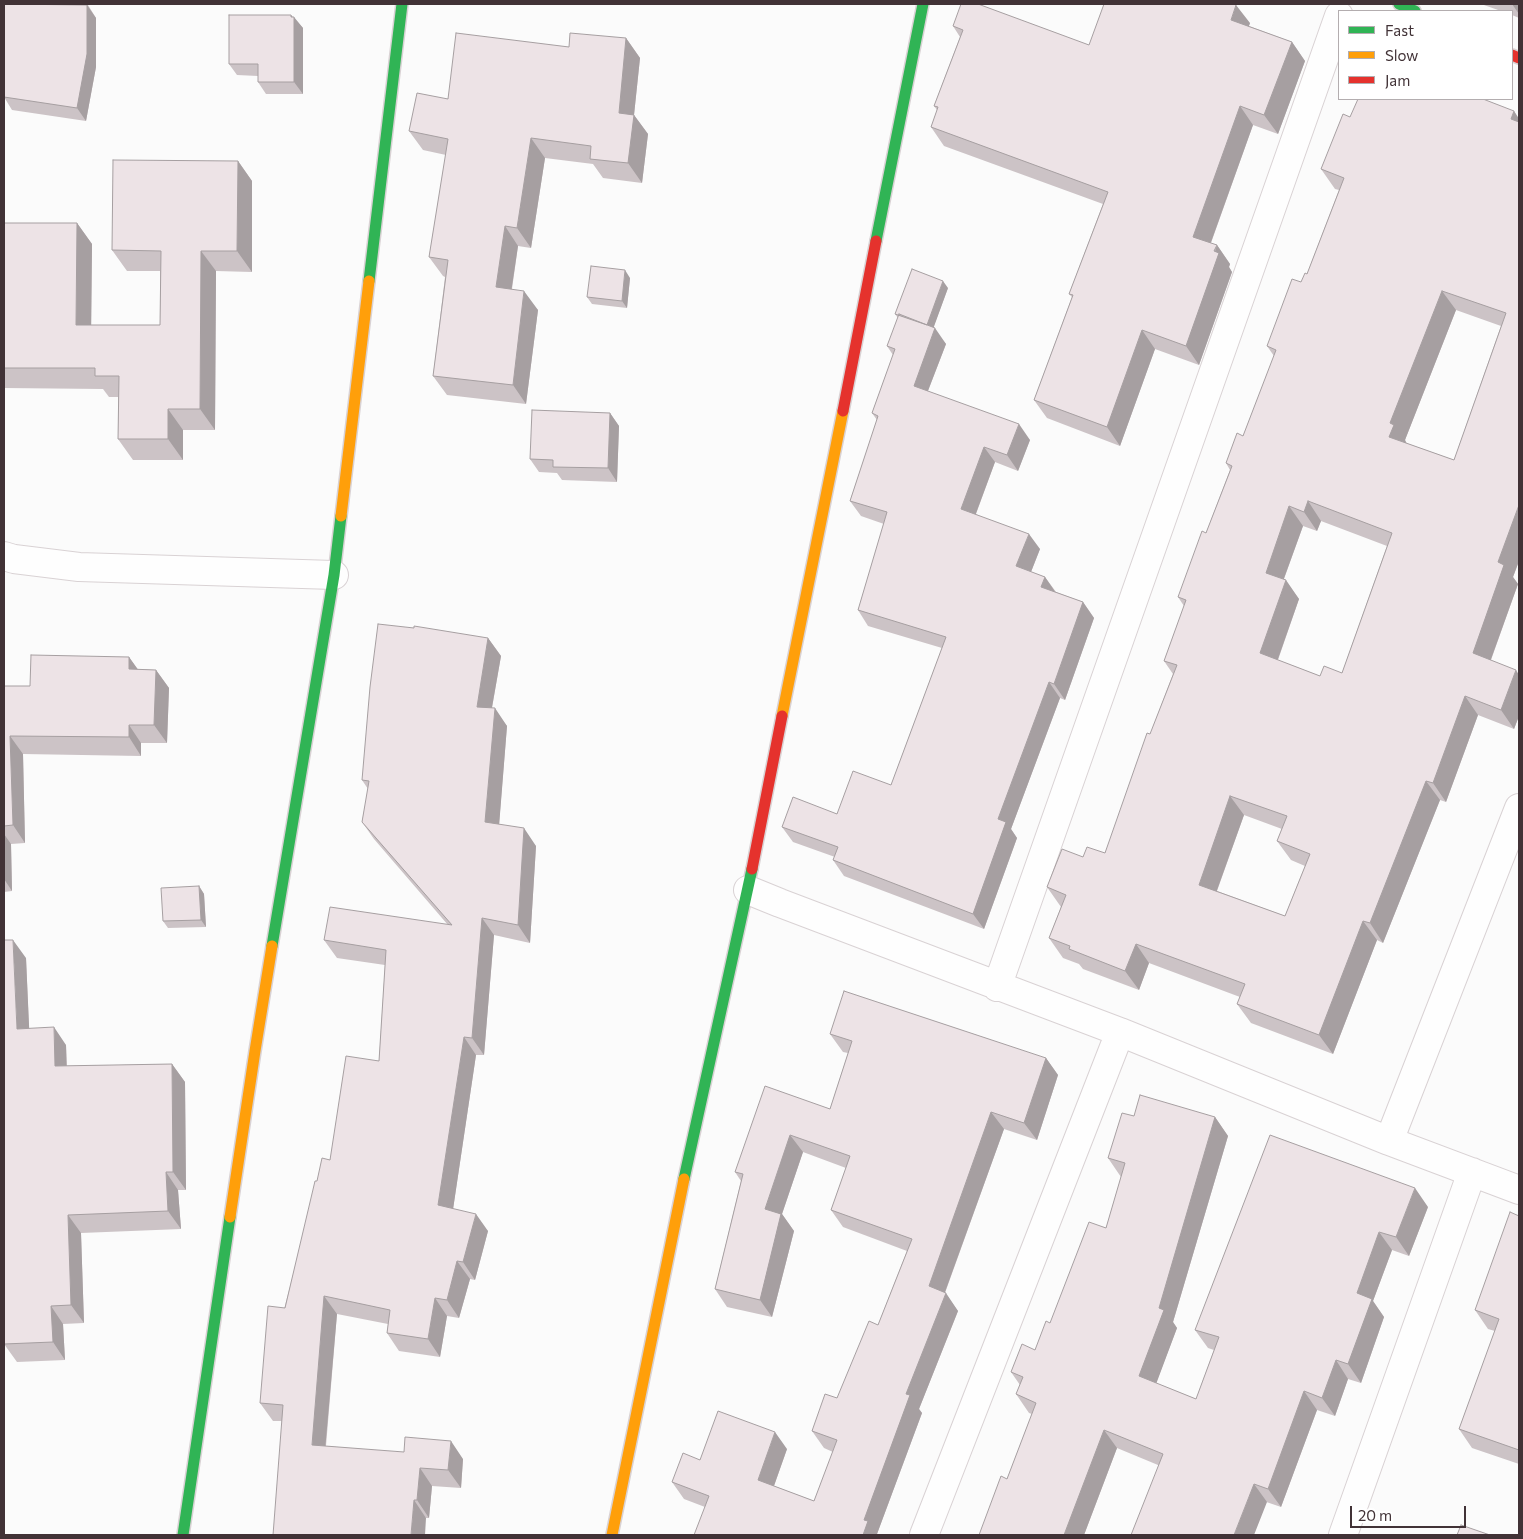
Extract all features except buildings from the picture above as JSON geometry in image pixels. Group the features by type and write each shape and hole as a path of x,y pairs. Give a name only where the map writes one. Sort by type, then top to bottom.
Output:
{"street":[{"path":"182,1535 255,1051 334,576 402,4"},
{"path":"612,1535 671,1238 748,890 923,4"},
{"path":"1399,4 1414,10"},
{"path":"997,986 1338,19"},
{"path":"4,556 14,559 79,567 334,576"},
{"path":"1389,1141 1519,808"},
{"path":"748,890 1120,1032 1389,1141 1519,1190"},
{"path":"924,1535 1120,1032"},
{"path":"1343,1535 1472,1172"}],"traffic: fast":[{"path":"369,281 402,4"},
{"path":"876,241 923,4"},
{"path":"1399,4 1413,10"},
{"path":"272,946 334,575 341,516"},
{"path":"684,1179 752,869"},
{"path":"183,1535 230,1217"}],"traffic: slow":[{"path":"341,516 369,281"},
{"path":"782,716 843,411"},
{"path":"230,1217 272,946"},
{"path":"612,1535 684,1179"}],"traffic: jam":[{"path":"1513,55 1519,58"},
{"path":"843,411 876,241"},
{"path":"752,869 782,716"}]}
